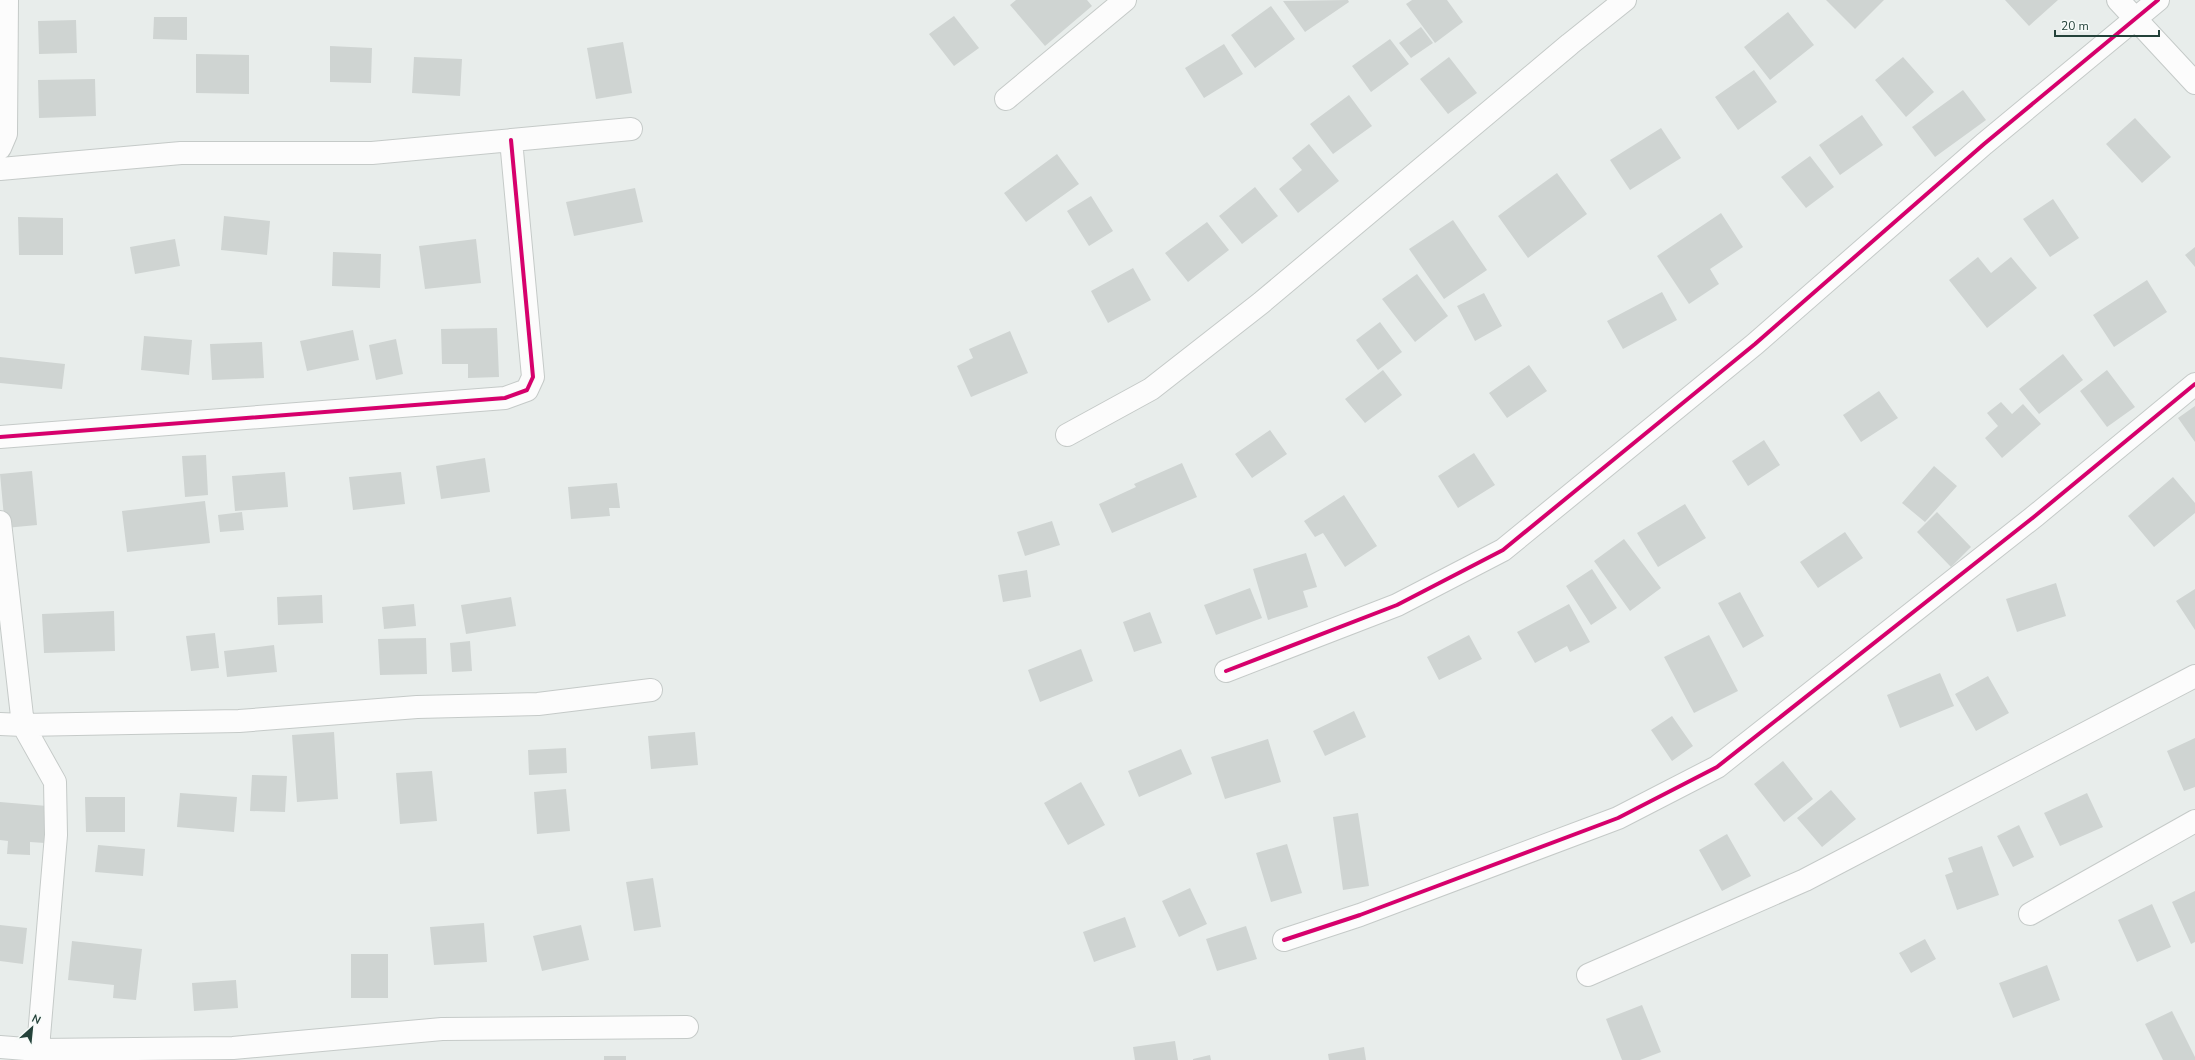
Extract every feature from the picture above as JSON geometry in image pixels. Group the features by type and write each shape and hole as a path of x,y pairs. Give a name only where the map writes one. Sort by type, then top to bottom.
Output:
{"street":[{"path":"0,148 6,134 7,0"},
{"path":"1006,99 1125,0"},
{"path":"1067,436 1151,389 1261,303 1570,44 1625,0"},
{"path":"2118,0 2195,83"},
{"path":"1226,671 1397,605 1502,550 1755,344 1984,144 2158,0"},
{"path":"0,169 181,153 372,153 631,129"},
{"path":"0,437 505,398 527,390 533,377 511,140"},
{"path":"1284,940 1360,915 1618,818 1717,767 2035,516 2195,384"},
{"path":"0,522 23,725 55,782 56,835 38,1055"},
{"path":"1588,975 1805,880 2195,676"},
{"path":"0,724 23,725 239,721 417,707 538,704 650,690"},
{"path":"2030,914 2195,821"},
{"path":"0,1047 38,1055 233,1048 442,1029 687,1027"}],"building":[{"path":"1016,0 1087,0 1092,6 1045,46 1010,5"},
{"path":"1348,0 1349,2 1305,32 1283,1"},
{"path":"1412,0 1447,0 1463,22 1435,43 1406,4"},
{"path":"1826,0 1884,0 1855,29"},
{"path":"2005,0 2058,0 2029,26"},
{"path":"1271,6 1295,39 1255,68 1231,35"},
{"path":"1788,12 1814,45 1770,80 1744,47"},
{"path":"954,16 979,48 954,66 929,34"},
{"path":"154,17 187,17 187,40 153,39"},
{"path":"76,20 77,53 39,54 38,21"},
{"path":"1421,27 1433,43 1411,58 1399,43"},
{"path":"1390,39 1409,64 1371,92 1352,66"},
{"path":"623,42 632,93 596,99 587,48"},
{"path":"1224,44 1243,74 1204,98 1185,68"},
{"path":"330,46 372,48 371,83 330,82"},
{"path":"196,54 249,55 249,94 196,93"},
{"path":"414,57 462,59 460,96 412,93"},
{"path":"1449,57 1477,93 1448,114 1420,79"},
{"path":"1903,57 1934,92 1906,117 1875,80"},
{"path":"1754,70 1777,102 1738,130 1715,97"},
{"path":"95,79 96,116 39,118 38,80"},
{"path":"1963,90 1986,120 1935,157 1912,127"},
{"path":"1349,95 1372,126 1333,154 1310,124"},
{"path":"1862,115 1883,145 1840,175 1819,145"},
{"path":"2135,118 2171,157 2142,183 2106,144"},
{"path":"1661,128 1681,158 1630,190 1610,160"},
{"path":"1309,144 1339,181 1298,213 1279,189 1302,170 1292,158"},
{"path":"1057,154 1079,184 1026,222 1004,193"},
{"path":"1810,156 1834,187 1806,208 1781,177"},
{"path":"1557,173 1587,214 1528,258 1498,216"},
{"path":"1255,187 1278,216 1242,244 1219,216"},
{"path":"635,188 643,222 574,236 566,202"},
{"path":"1091,196 1113,231 1089,246 1067,211"},
{"path":"2053,199 2079,238 2050,257 2023,219"},
{"path":"1721,213 1743,247 1710,269 1719,284 1689,304 1657,256"},
{"path":"224,216 270,221 267,255 221,250"},
{"path":"18,217 63,218 63,255 19,255"},
{"path":"1453,220 1487,270 1444,299 1409,249"},
{"path":"1207,222 1229,250 1188,282 1165,253"},
{"path":"175,239 180,266 135,274 130,247"},
{"path":"476,239 481,283 425,289 419,246"},
{"path":"2195,247 2195,267 2185,255"},
{"path":"333,252 381,254 380,288 332,286"},
{"path":"1978,257 1991,273 2011,257 2037,288 1987,328 1949,280"},
{"path":"1133,268 1151,300 1108,323 1091,291"},
{"path":"1417,274 1448,316 1415,342 1382,299"},
{"path":"2147,280 2167,312 2114,347 2093,315"},
{"path":"1662,292 1677,320 1623,349 1607,321"},
{"path":"1484,293 1502,326 1475,341 1457,306"},
{"path":"1380,322 1402,352 1378,370 1356,340"},
{"path":"497,328 499,377 468,378 468,364 442,364 441,329"},
{"path":"353,330 359,360 307,371 300,341"},
{"path":"1010,331 1028,373 971,397 957,366 973,358 969,349"},
{"path":"144,336 192,340 189,375 141,370"},
{"path":"396,339 403,374 376,380 369,345"},
{"path":"262,342 264,378 212,380 210,344"},
{"path":"2063,354 2083,380 2039,414 2019,389"},
{"path":"0,357 65,364 62,389 0,383"},
{"path":"1529,365 1547,391 1507,418 1489,393"},
{"path":"1383,370 1402,395 1365,423 1345,399"},
{"path":"2107,370 2135,407 2107,427 2080,391"},
{"path":"1879,391 1898,418 1861,442 1843,415"},
{"path":"2001,402 2012,414 2023,404 2041,424 2002,458 1985,438 1998,426 1987,413"},
{"path":"2195,406 2195,442 2178,418"},
{"path":"1270,430 1287,454 1252,478 1235,454"},
{"path":"1764,440 1780,465 1748,486 1732,461"},
{"path":"1474,453 1495,485 1458,508 1438,476"},
{"path":"206,455 208,495 185,497 182,456"},
{"path":"485,458 490,492 441,499 436,466"},
{"path":"1182,463 1197,497 1112,533 1099,504 1136,487 1134,484"},
{"path":"1934,466 1957,486 1925,522 1902,503"},
{"path":"32,471 37,525 5,528 0,474"},
{"path":"285,472 288,507 235,511 232,476"},
{"path":"401,472 405,504 353,510 349,477"},
{"path":"2173,477 2195,503 2195,513 2154,547 2128,516"},
{"path":"617,483 620,508 609,508 610,516 571,519 568,487"},
{"path":"1344,495 1377,546 1345,567 1323,533 1315,537 1304,521"},
{"path":"205,501 210,543 127,552 122,511"},
{"path":"1685,504 1706,538 1658,567 1637,533"},
{"path":"242,512 244,530 220,532 218,515"},
{"path":"1937,512 1971,547 1951,567 1917,532"},
{"path":"1052,521 1060,545 1025,556 1017,532"},
{"path":"1845,532 1863,558 1818,588 1800,562"},
{"path":"1624,539 1661,588 1630,611 1594,561"},
{"path":"1306,553 1317,587 1303,591 1308,607 1268,620 1253,569"},
{"path":"1592,569 1617,608 1591,625 1566,586"},
{"path":"1027,570 1031,597 1003,602 998,575"},
{"path":"2056,583 2066,616 2017,632 2006,599"},
{"path":"1250,588 1262,618 1216,635 1204,605"},
{"path":"2195,589 2195,630 2176,601"},
{"path":"1740,592 1764,636 1743,648 1718,603"},
{"path":"322,595 323,623 278,625 277,597"},
{"path":"511,597 516,626 466,634 461,605"},
{"path":"414,604 416,626 384,629 382,607"},
{"path":"1569,604 1590,642 1570,652 1567,646 1535,663 1517,632"},
{"path":"114,611 115,651 44,653 42,614"},
{"path":"1150,612 1162,643 1134,652 1123,622"},
{"path":"215,633 219,668 191,671 186,636"},
{"path":"1469,635 1482,659 1439,680 1427,657"},
{"path":"1709,635 1738,691 1694,713 1664,657"},
{"path":"426,638 427,674 380,675 378,639"},
{"path":"470,641 472,671 452,672 450,643"},
{"path":"274,645 277,672 227,677 224,651"},
{"path":"1081,649 1093,681 1040,702 1028,670"},
{"path":"1940,673 1954,706 1900,728 1887,695"},
{"path":"1988,676 2009,713 1976,731 1955,694"},
{"path":"1354,711 1366,737 1325,756 1313,731"},
{"path":"1672,716 1693,746 1672,761 1651,730"},
{"path":"334,732 338,799 297,802 292,735"},
{"path":"695,732 698,765 651,769 648,736"},
{"path":"2195,738 2195,787 2184,791 2167,751"},
{"path":"1268,739 1281,782 1225,799 1211,757"},
{"path":"566,748 567,773 529,775 528,750"},
{"path":"1181,749 1192,774 1139,797 1128,771"},
{"path":"1783,761 1813,799 1784,822 1754,784"},
{"path":"432,771 437,821 400,824 396,773"},
{"path":"252,775 287,776 285,812 250,811"},
{"path":"1081,782 1105,825 1068,845 1044,803"},
{"path":"566,789 570,831 537,834 534,792"},
{"path":"1831,790 1856,819 1822,847 1797,818"},
{"path":"180,793 237,797 234,832 177,827"},
{"path":"2087,793 2103,827 2060,846 2044,813"},
{"path":"85,797 125,797 125,832 86,832"},
{"path":"0,802 47,806 45,843 30,842 30,855 7,854 8,841 0,840"},
{"path":"1358,813 1369,886 1343,890 1333,817"},
{"path":"2019,825 2034,857 2013,867 1997,836"},
{"path":"1727,834 1751,876 1722,891 1699,850"},
{"path":"1287,844 1302,893 1271,902 1256,853"},
{"path":"98,845 145,849 143,876 95,872"},
{"path":"1982,846 1999,895 1957,910 1945,875 1953,872 1948,858"},
{"path":"653,878 661,927 634,931 626,882"},
{"path":"1190,888 1207,924 1179,937 1162,901"},
{"path":"2195,891 2195,942 2191,944 2172,902"},
{"path":"2152,904 2171,947 2137,962 2118,920"},
{"path":"1125,917 1136,947 1094,962 1083,932"},
{"path":"484,923 487,962 434,965 430,927"},
{"path":"0,925 27,928 23,964 0,961"},
{"path":"581,925 589,960 542,971 533,936"},
{"path":"1246,926 1257,959 1217,971 1206,939"},
{"path":"1925,939 1936,959 1911,973 1899,953"},
{"path":"72,941 142,949 136,1000 113,998 114,985 68,980"},
{"path":"351,954 388,954 388,998 351,998"},
{"path":"2047,965 2060,1000 2013,1018 1999,983"},
{"path":"236,980 238,1008 194,1011 192,983"},
{"path":"1642,1005 1661,1052 1640,1060 1622,1060 1606,1019"},
{"path":"2172,1011 2195,1057 2195,1060 2163,1060 2145,1024"},
{"path":"1175,1041 1178,1060 1135,1060 1133,1047"},
{"path":"1364,1047 1366,1060 1329,1060 1328,1054"},
{"path":"1210,1055 1211,1060 1193,1060 1193,1059"},
{"path":"604,1056 626,1056 626,1060 604,1060"}],"cycle path":[{"path":"1226,671 1397,605 1503,550 1755,344 1984,144 2158,0"},
{"path":"0,437 505,398 527,390 533,377 511,140"},
{"path":"1284,940 1360,915 1618,818 1717,767 2035,516 2195,384"}]}
